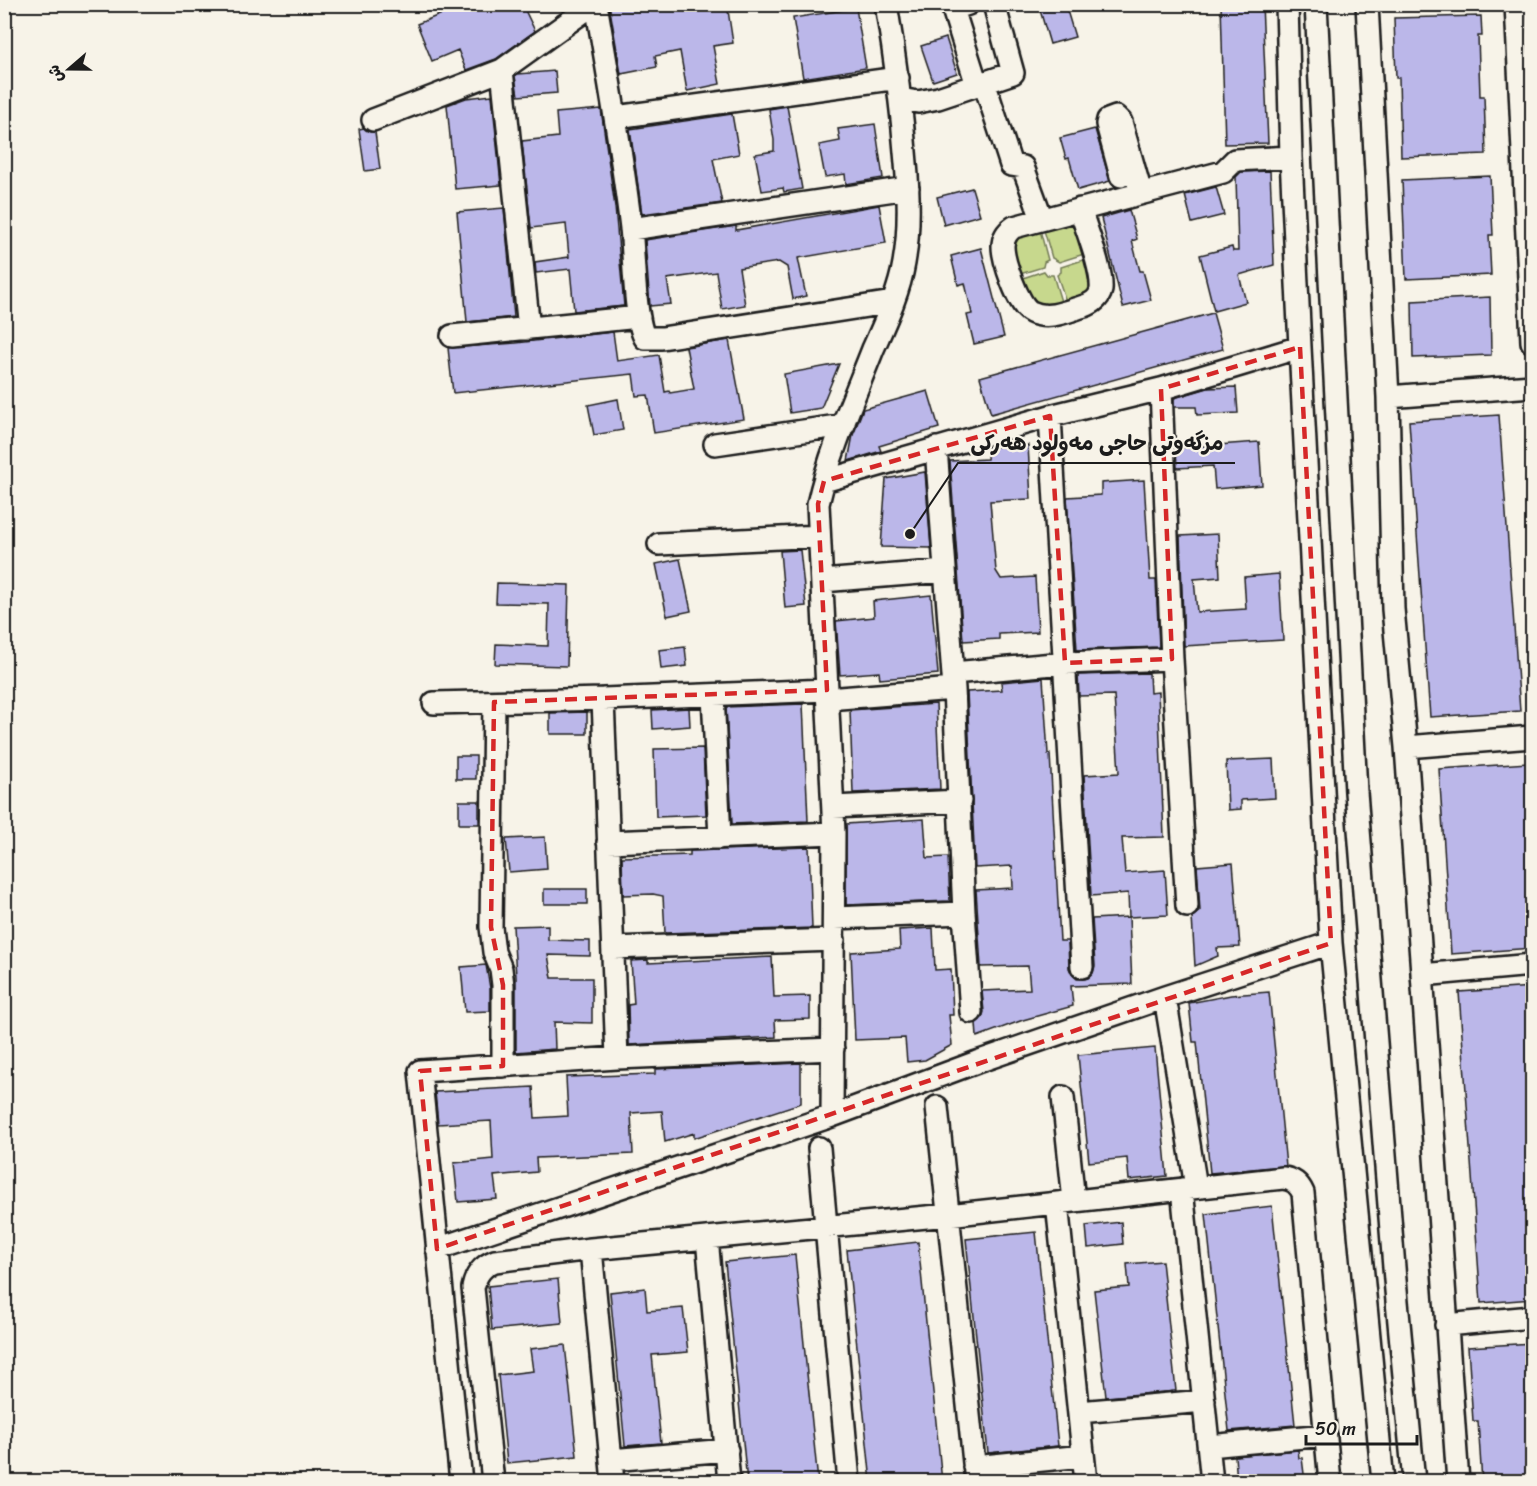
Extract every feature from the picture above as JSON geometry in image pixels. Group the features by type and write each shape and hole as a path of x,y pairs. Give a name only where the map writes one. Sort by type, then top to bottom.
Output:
{"street":[{"path":"373,120 502,70 595,4 616,117 631,230 639,317 645,338 651,339 893,302"},
{"path":"832,1116 834,833 818,504 844,425 893,302 905,256 909,228 908,188 899,88 886,4"},
{"path":"968,4 953,9 1011,165 1023,167 1042,219"},
{"path":"616,117 899,88 918,102 928,100 1013,73 994,4"},
{"path":"1287,4 1300,347 1332,943 1383,1482"},
{"path":"1316,4 1356,792 1395,1280 1414,1482"},
{"path":"1367,4 1388,397 1393,609 1406,747 1458,1482"},
{"path":"1516,4 1533,342"},
{"path":"502,70 529,329"},
{"path":"1121,176 1107,124 1112,117 1116,117 1121,122 1141,193"},
{"path":"1080,209 1098,268 1101,290 1098,297 1090,304 1057,315 1041,315 1031,312 1020,303 1016,294 1003,246 1008,232 1014,226 1223,171 1235,160 1291,157"},
{"path":"631,230 908,188"},
{"path":"452,336 639,317"},
{"path":"824,481 1050,416 1161,389 1300,347"},
{"path":"1388,397 1533,386"},
{"path":"1161,389 1172,659 1187,906"},
{"path":"1050,416 1082,967"},
{"path":"715,444 844,425"},
{"path":"936,448 954,681 964,913 971,1012"},
{"path":"659,544 819,536"},
{"path":"822,580 945,570"},
{"path":"434,703 827,694 954,681 1065,663 1172,659"},
{"path":"713,695 720,837"},
{"path":"603,699 617,1058"},
{"path":"494,702 490,927 503,985 502,1066"},
{"path":"1406,747 1533,737"},
{"path":"833,807 960,801"},
{"path":"608,842 834,833"},
{"path":"834,918 964,913"},
{"path":"613,948 834,940"},
{"path":"437,1250 832,1116 977,1062 1332,943"},
{"path":"1422,975 1533,965"},
{"path":"1165,998 1189,1188 1212,1482"},
{"path":"461,1482 420,1071 617,1058 833,1049"},
{"path":"1063,1097 1066,1202 1079,1412 1086,1482"},
{"path":"937,1107 975,1474 1083,1456"},
{"path":"819,1148 849,1482"},
{"path":"493,1482 473,1288 482,1268 495,1261 591,1249 948,1215 1283,1178 1293,1180 1301,1188 1330,1482"},
{"path":"707,1238 729,1482"},
{"path":"591,1249 613,1482"},
{"path":"1446,1325 1533,1317"},
{"path":"1079,1412 1204,1401"},
{"path":"1209,1446 1325,1435"},
{"path":"611,1460 727,1450"}],"highlighted area":[{"path":"1300,347 1331,943 437,1249 420,1071 503,1066 503,985 491,927 494,702 827,690 818,504 824,481 1050,416 1065,663 1172,659 1161,389"}],"green space":[{"path":"1069,222 1074,223 1084,254 1059,262 1052,258 1044,230"},
{"path":"1040,230 1048,260 1044,262 1043,267 1020,274 1014,249 1018,238"},
{"path":"1086,259 1092,278 1091,289 1086,297 1067,304 1057,275 1061,272 1061,267"},
{"path":"1044,271 1047,275 1053,275 1062,305 1033,302 1020,279"}],"building":[{"path":"467,4 522,4 535,31 496,59 466,70 458,50 432,61 417,24"},
{"path":"609,4 727,4 733,43 713,46 720,84 687,91 680,51 655,56 657,67 621,74"},
{"path":"1065,4 1075,37 1050,44 1040,10"},
{"path":"1221,4 1262,4 1268,143 1225,144"},
{"path":"856,8 866,68 803,78 793,18"},
{"path":"1481,16 1482,36 1478,36 1480,96 1484,96 1486,154 1401,157 1399,78 1396,78 1394,18"},
{"path":"946,38 957,73 933,81 921,46"},
{"path":"555,71 557,93 518,96 515,76"},
{"path":"492,95 501,185 455,189 447,105 466,98"},
{"path":"787,106 802,189 784,192 783,188 762,191 755,154 774,151 769,109"},
{"path":"601,109 615,207 624,306 574,311 570,269 536,273 535,262 569,257 566,224 531,228 522,141 558,137 556,113"},
{"path":"732,114 739,154 713,159 722,203 642,214 630,129"},
{"path":"875,124 883,178 846,184 845,174 825,177 819,145 840,141 838,129"},
{"path":"364,128 375,132 380,169 365,171 359,129"},
{"path":"1095,129 1110,181 1078,190 1069,158 1066,159 1060,138"},
{"path":"1270,171 1274,265 1239,275 1246,302 1214,311 1200,255 1232,247 1233,251 1238,251 1236,177 1241,172"},
{"path":"1490,176 1493,235 1489,235 1491,275 1406,279 1402,180"},
{"path":"1216,187 1224,215 1192,223 1185,195"},
{"path":"972,188 980,215 944,225 937,197"},
{"path":"879,205 886,243 798,258 806,296 793,299 787,267 779,262 739,268 745,305 722,309 716,272 667,279 671,304 650,306 645,240 736,226 736,230"},
{"path":"504,208 514,317 467,322 457,212"},
{"path":"1129,210 1137,239 1132,241 1151,300 1123,307 1101,218"},
{"path":"981,248 1004,337 974,344 967,315 972,314 965,283 958,285 951,256"},
{"path":"1490,297 1491,355 1413,358 1412,301"},
{"path":"1213,313 1223,349 991,414 980,377"},
{"path":"613,332 617,361 659,355 665,392 670,393 694,389 686,347 729,340 744,419 654,433 648,395 636,396 633,374 453,393 448,348"},
{"path":"839,364 821,408 790,413 784,374"},
{"path":"1236,387 1238,413 1197,415 1196,407 1174,407 1174,398 1208,388"},
{"path":"928,391 939,428 879,446 881,451 848,461 853,435 863,409"},
{"path":"618,399 623,430 594,435 588,405"},
{"path":"1499,415 1520,711 1430,717 1409,421"},
{"path":"1259,442 1262,485 1215,489 1213,466 1177,468 1176,448"},
{"path":"1028,445 1031,499 990,501 996,571 1001,579 1035,577 1038,632 999,634 999,639 963,641 950,461 987,459 988,447"},
{"path":"925,472 931,548 881,547 886,479"},
{"path":"1144,480 1150,580 1156,580 1159,647 1077,650 1067,497 1101,495 1101,483"},
{"path":"1218,534 1220,577 1194,579 1197,612 1246,609 1244,577 1279,574 1283,640 1184,646 1180,536"},
{"path":"800,550 806,606 785,608 780,551"},
{"path":"680,559 691,611 667,616 656,564"},
{"path":"497,583 569,585 567,666 495,664 496,644 548,646 549,604 496,603"},
{"path":"931,595 938,674 880,679 879,672 840,675 836,621 874,617 873,601"},
{"path":"685,647 687,666 661,669 659,650"},
{"path":"1149,673 1150,693 1158,692 1164,837 1122,838 1125,873 1165,870 1168,915 1129,917 1128,893 1091,896 1084,775 1119,773 1114,695 1079,696 1078,675"},
{"path":"1043,678 1048,754 1050,754 1060,941 1068,941 1069,968 1072,974 1077,979 1088,978 1095,966 1092,919 1129,917 1132,984 1071,986 1073,1006 1023,1020 977,1037 976,1023 982,1018 984,1012 982,991 1030,989 1028,966 981,967 976,890 1013,888 1012,866 975,868 967,692 1002,690 1001,682"},
{"path":"803,704 808,821 732,824 726,707"},
{"path":"936,704 940,789 853,793 850,710"},
{"path":"689,708 690,726 653,729 652,710"},
{"path":"587,712 587,734 550,734 550,713"},
{"path":"703,748 706,815 656,817 654,749"},
{"path":"456,756 476,756 476,779 456,779"},
{"path":"1273,759 1275,798 1241,800 1241,809 1228,810 1226,761"},
{"path":"1528,763 1533,825 1533,948 1451,954 1439,769"},
{"path":"459,801 479,801 479,824 459,824"},
{"path":"924,819 927,858 948,857 950,901 846,905 846,824"},
{"path":"545,837 547,869 509,872 506,839"},
{"path":"809,847 812,928 665,933 663,896 623,895 622,857 690,855 690,851"},
{"path":"1233,863 1240,947 1217,948 1218,956 1195,966 1192,917 1200,911 1197,866"},
{"path":"544,889 587,889 587,904 544,904"},
{"path":"548,925 548,940 590,941 590,956 548,955 552,978 592,978 592,1023 554,1022 555,1049 516,1052 513,926"},
{"path":"933,928 935,970 951,969 953,1015 949,1015 952,1045 925,1060 907,1062 905,1038 855,1040 851,952 900,949 899,930"},
{"path":"772,957 774,997 810,996 810,1019 775,1020 776,1037 629,1045 628,1005 634,1004 631,961 648,960 648,963"},
{"path":"486,965 490,988 490,1011 465,1012 461,967"},
{"path":"1533,987 1533,1299 1481,1303 1459,992"},
{"path":"1269,992 1286,1166 1210,1173 1197,1042 1193,1042 1189,1003 1231,995"},
{"path":"1155,1048 1167,1176 1129,1180 1127,1158 1089,1162 1078,1055"},
{"path":"801,1063 801,1103 694,1138 694,1133 665,1142 662,1111 631,1113 633,1154 536,1158 537,1172 494,1176 497,1199 458,1202 454,1163 493,1159 491,1121 438,1124 435,1092 533,1087 535,1118 568,1116 566,1077 655,1074 655,1069"},
{"path":"1272,1206 1295,1425 1229,1431 1206,1214"},
{"path":"1121,1222 1123,1244 1088,1248 1086,1226"},
{"path":"1036,1232 1058,1446 988,1453 966,1239"},
{"path":"918,1242 942,1482 871,1482 847,1250"},
{"path":"795,1255 818,1482 747,1482 725,1262"},
{"path":"1162,1261 1176,1391 1106,1397 1094,1290 1129,1287 1127,1264"},
{"path":"558,1279 562,1323 492,1330 488,1286"},
{"path":"645,1288 647,1311 683,1308 688,1352 652,1355 661,1443 625,1446 610,1292"},
{"path":"1533,1343 1533,1482 1482,1482 1478,1421 1473,1421 1468,1347"},
{"path":"565,1345 577,1456 507,1463 498,1375 533,1371 530,1349"},
{"path":"1298,1450 1299,1458 1302,1458 1305,1482 1237,1482 1235,1456"}],"place":[{"name":"مزگەوتی حاجی مەولود هەرکی","path":"910,534"}]}
